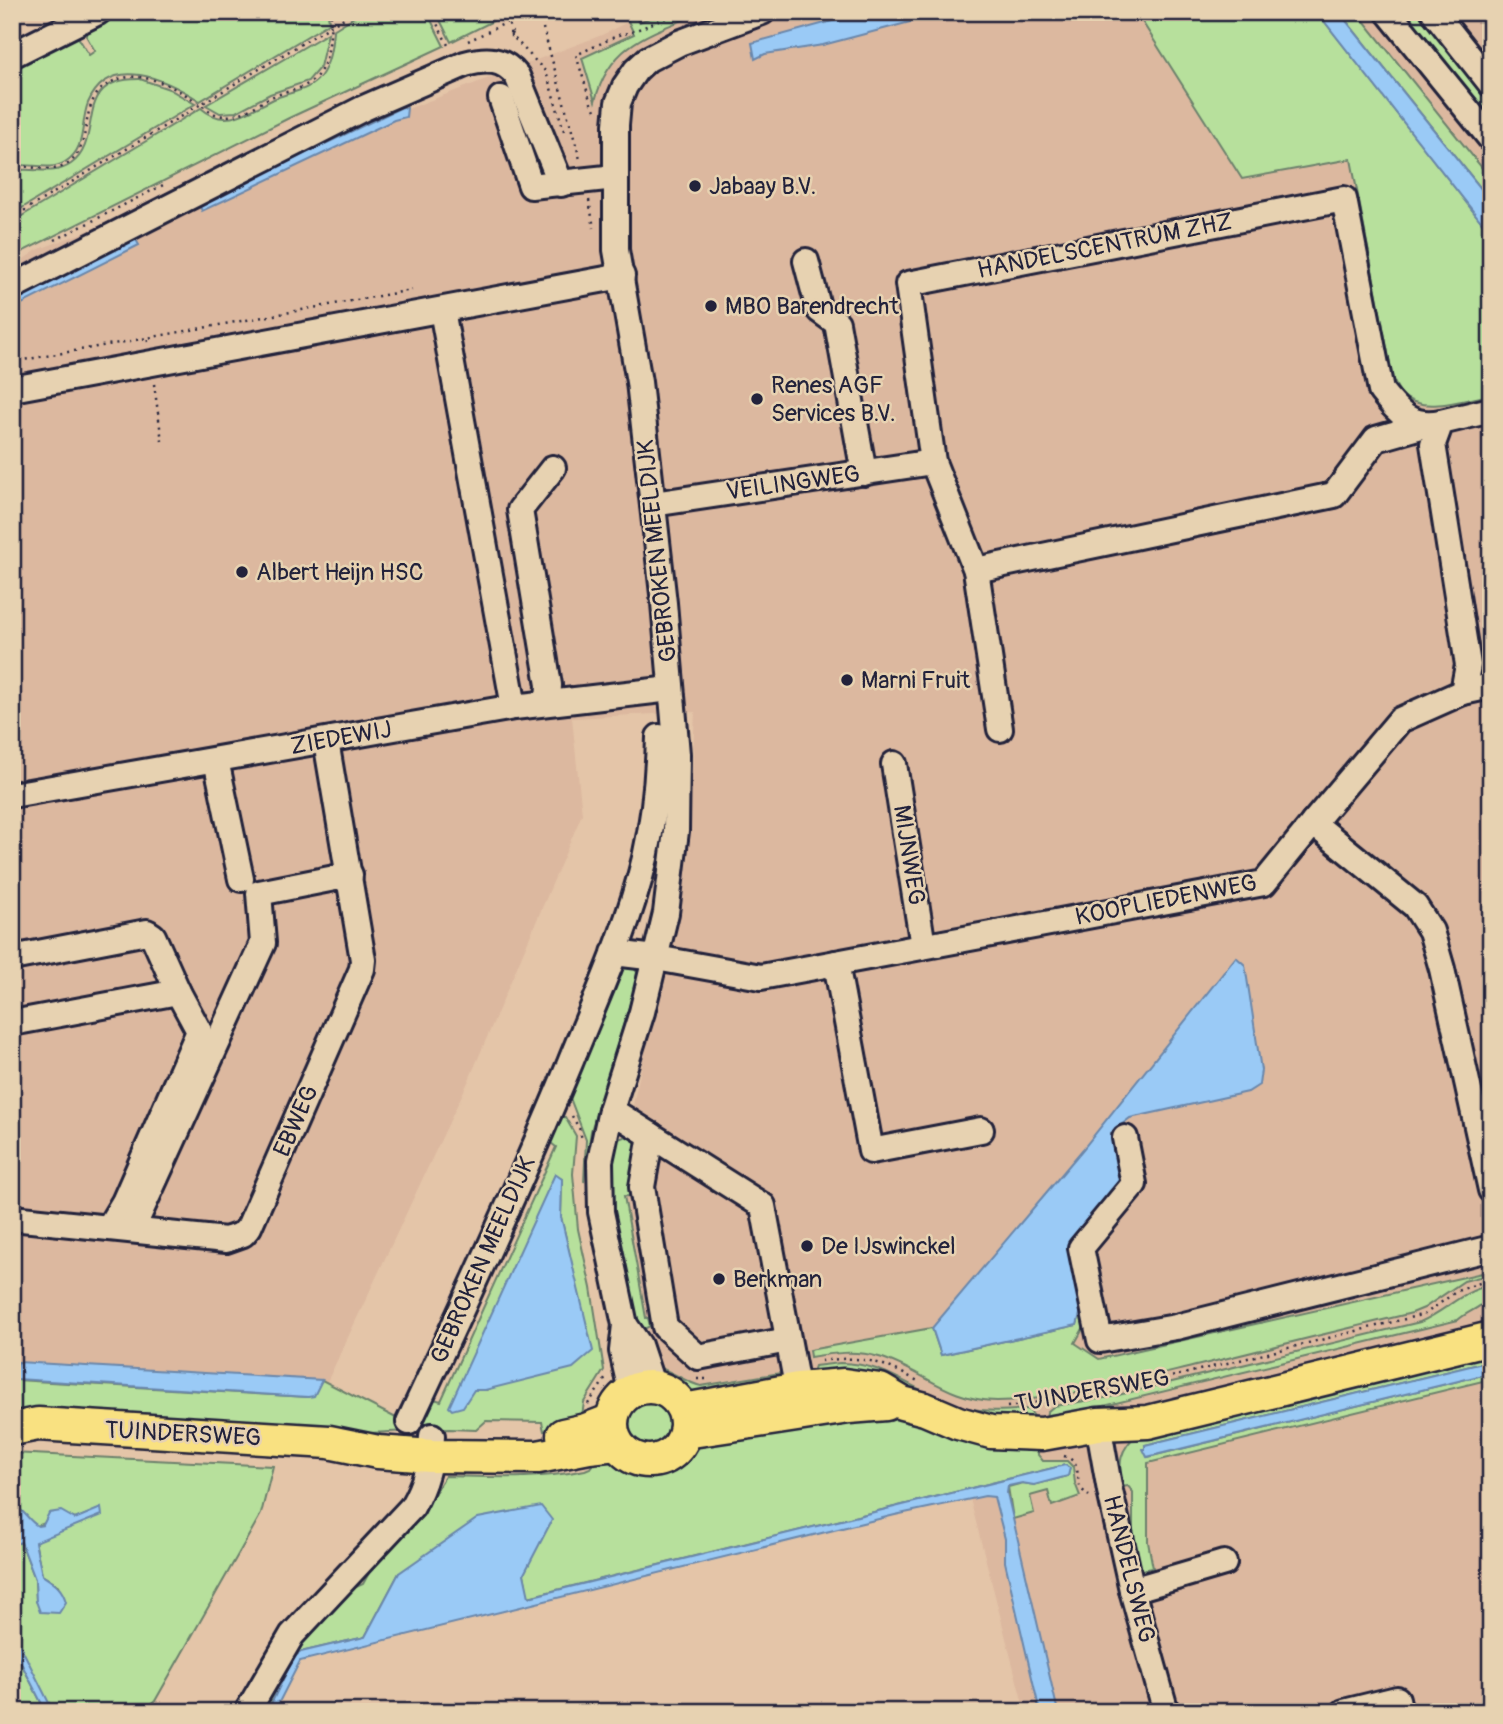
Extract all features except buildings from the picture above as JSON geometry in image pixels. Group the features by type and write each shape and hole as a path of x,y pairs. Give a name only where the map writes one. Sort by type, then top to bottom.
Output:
{"main road":[{"name":"TUINDERSWEG","path":"1098,1424 1145,1407 1491,1317"},
{"name":"TUINDERSWEG","path":"684,1421 798,1389 902,1403 990,1432 1042,1434 1098,1424 1148,1422 1491,1338"},
{"path":"630,1379 666,1390 676,1399 684,1421 681,1443 673,1453 662,1459 649,1461 626,1454 605,1431 630,1379"},
{"name":"TUINDERSWEG","path":"21,1423 329,1442 372,1437 424,1438 538,1457 589,1447 605,1431"}],"street":[{"path":"12,55 98,12"},
{"name":"GEBROKEN MEELDIJK","path":"630,1379 622,1351 625,1325 601,1213 600,1161 611,1110 642,1012 666,913 676,831 677,754 639,382 616,250 615,125 618,103 625,86 636,70 649,59 679,43 762,12"},
{"path":"1388,12 1491,139"},
{"path":"1433,12 1491,84"},
{"path":"12,287 364,108 472,62 499,61 510,66 517,76 561,184"},
{"path":"501,98 531,186 616,177"},
{"name":"HANDELSCENTRUM ZHZ","path":"1000,729 976,570 933,462 908,284 1344,199 1381,391 1401,415 1433,424"},
{"path":"806,261 819,310 837,323 864,473"},
{"path":"12,389 622,276"},
{"path":"442,310 514,707"},
{"path":"976,570 1334,495 1376,439 1491,410"},
{"path":"1433,424 1433,444 1468,665 1463,692"},
{"name":"VEILINGWEG","path":"653,504 933,462"},
{"path":"548,702 549,685 520,510 553,468"},
{"name":"KOOPLIEDENWEG","path":"656,958 761,977 1264,883 1400,720 1463,692 1491,686"},
{"name":"ZIEDEWIJ","path":"12,795 514,707 671,689"},
{"name":"GEBROKEN MEELDIJK","path":"247,1712 277,1658 306,1619 412,1507 424,1486 424,1438 485,1261 556,1097 614,953 644,859 656,789 659,737"},
{"name":"EBWEG","path":"12,1218 226,1240 243,1234 249,1227 362,970 363,960 350,875 326,741"},
{"path":"121,1228 263,943 216,760"},
{"name":"MIJNWEG","path":"894,764 923,946"},
{"path":"1313,823 1415,906 1431,931 1442,969 1491,1190"},
{"path":"250,886 350,875"},
{"path":"12,958 148,932 153,936 199,1031 124,1202 121,1228"},
{"path":"614,953 656,958"},
{"path":"836,963 871,1152 981,1130"},
{"path":"12,1023 178,992"},
{"path":"611,1110 763,1206 798,1389"},
{"path":"652,1135 642,1187 665,1326 698,1357 788,1340"},
{"path":"1125,1138 1134,1184 1081,1248 1100,1340 1176,1327 1491,1248"},
{"name":"GEBROKEN MEELDIJK","path":"625,1325 639,1345 630,1379"},
{"name":"HANDELSWEG","path":"1098,1424 1132,1590 1166,1712"},
{"path":"1132,1590 1224,1563"},
{"path":"1344,1712 1398,1699 1400,1712"}],"path":[{"path":"12,168 20,166 53,169 71,161 82,145 89,108 95,96 105,86 123,78 154,80 214,114 238,114 307,84 322,70 330,44 331,12"},
{"path":"12,218 354,12"},
{"path":"432,12 450,49"},
{"path":"503,12 510,26 512,36 507,35 511,33"},
{"path":"597,113 591,103 576,55 621,34 680,12"},
{"path":"1487,12 1491,36"},
{"path":"543,28 582,164"},
{"path":"12,362 147,338"},
{"path":"556,1097 580,1130 582,1147"},
{"name":"TUINDERSWEG","path":"1000,1408 1119,1390 1418,1316 1464,1287 1491,1279"},
{"path":"798,1389 848,1357 886,1364 928,1386"},
{"path":"694,1378 712,1379"},
{"path":"605,1431 586,1410 589,1400 630,1379"},
{"name":"HANDELSWEG","path":"1058,1456 1071,1458 1077,1464 1081,1489 1088,1496"}],"shaded area":[{"path":"647,12 1491,12 1491,1712 1025,1712 969,1495 745,1512 654,1351 621,1230 618,1172 688,859 695,712 572,718 582,814 468,1082 318,1401 12,1381 12,267 37,250 602,35"}],"green space":[{"path":"129,12 328,12 329,23 200,101 156,79 124,74 110,78 98,87 88,103 80,143 72,157 59,165 46,167 12,166 12,64 23,64 50,51 51,45 75,32 89,55 95,51 82,29 112,14 119,17"},
{"path":"362,12 427,12 444,46 289,118 12,257 12,222 201,108 211,115 230,118 310,86 320,77 326,66 333,30"},
{"path":"436,12 489,12 493,21 451,42"},
{"path":"624,12 633,12 639,22 665,12 703,12 650,34 622,52 602,81 595,101 582,58 634,34"},
{"path":"1136,12 1317,12 1491,234 1491,395 1433,405 1411,401 1402,395 1393,380 1351,159 1242,179"},
{"path":"1339,12 1357,12 1491,179 1491,201"},
{"path":"1397,12 1427,12 1491,92 1491,130"},
{"path":"328,33 320,67 308,81 270,94 236,112 220,113 206,105"},
{"path":"140,79 169,89 195,104 12,214 12,171 50,171 71,164 81,153 87,140 92,112 105,88 118,81"},
{"path":"620,964 632,966 637,972 635,987 591,1131 584,1182 586,1140 570,1098 570,1085"},
{"path":"555,1117 565,1117 576,1136 573,1174 578,1229 604,1370 584,1402 581,1424 544,1431 542,1422 486,1421 476,1430 350,1434 12,1410 12,1360 18,1362 17,1380 308,1397 322,1380 396,1418 422,1427 420,1409 427,1397 441,1401 556,1147 546,1139","holes":["555,1175 562,1179 561,1217 592,1351 486,1390 474,1390 450,1408"]},
{"path":"629,1135 651,1149 638,1197 624,1196 646,1318 650,1326 644,1329 651,1357 633,1309 612,1233 612,1145 616,1140"},
{"path":"1491,1271 1491,1274 1464,1281 1412,1313 1125,1383 1049,1397 980,1400 949,1390 879,1357 836,1353 810,1357 809,1350 932,1328 941,1355 1077,1325 1085,1296 1089,1318 1075,1343 1099,1359"},
{"path":"1491,1285 1484,1303 1458,1320 1046,1420 1047,1412 1054,1406 1110,1397 1420,1322 1470,1292"},
{"path":"1491,1345 1491,1361 1145,1445 1148,1457 1491,1373 1491,1379 1148,1463 1148,1542 1153,1568 1141,1570 1133,1540 1133,1492 1128,1486 1121,1487 1120,1471 1124,1451 1138,1434"},
{"path":"840,1363 872,1367 961,1407 990,1411 1028,1409 1035,1421 987,1419 818,1374 814,1369 815,1366"},
{"path":"654,1366 701,1386 780,1373 781,1375 777,1383 690,1399 658,1376"},
{"path":"649,1401 666,1408 673,1425 666,1442 649,1449 632,1442 625,1425 632,1408"},
{"path":"888,1413 1038,1449 1038,1455 1043,1461 1067,1461 1073,1467 1080,1496 1052,1506 1048,1491 1030,1496 1034,1513 1013,1519 1008,1487 1023,1483 1034,1485 1068,1476 1069,1468 1065,1465 528,1597 524,1574 399,1573 365,1637 301,1652 294,1657 267,1712 258,1712 296,1645 347,1591 363,1584 381,1551 432,1498 445,1476 515,1477 567,1473 585,1470 595,1461 615,1455 636,1468 655,1470 673,1462 691,1446"},
{"path":"12,1453 273,1466 261,1514 155,1701 141,1712 52,1712 12,1629 12,1545 21,1542 35,1579 36,1601 59,1586 42,1575 35,1541 100,1509 75,1519 66,1515 37,1526 12,1505"},
{"path":"12,1645 46,1712 14,1712 12,1709"}],"water":[{"path":"865,12 948,12 823,45 765,54 755,59 752,43"},
{"path":"1317,12 1339,12 1491,201 1491,234"},
{"path":"402,107 407,108 406,117 394,120 202,211 202,203"},
{"path":"135,238 139,245 12,309 12,301"},
{"path":"1236,957 1245,965 1261,1070 1259,1085 1248,1092 1130,1118 1111,1133 1122,1185 1073,1245 1085,1296 1077,1325 941,1355 932,1328 1083,1149"},
{"path":"555,1174 562,1179 561,1217 593,1351 573,1368 485,1390 474,1390 463,1407 452,1410 449,1407"},
{"path":"1491,1361 1491,1373 1147,1457 1143,1449 1145,1445"},
{"path":"18,1362 322,1380 314,1396 308,1397 16,1379"},
{"path":"1065,1465 1070,1468 1068,1476 1034,1485 1022,1483 1008,1486 1007,1493 1058,1712 1040,1712 1005,1562 1005,1539 994,1497 985,1496 895,1515 300,1661 274,1712 267,1712 294,1657 301,1652 365,1637 399,1573 478,1518 541,1506 552,1520 524,1574 529,1597"},
{"path":"12,1505 38,1526 43,1525 49,1513 61,1511 75,1519 101,1508 102,1515 35,1542 42,1575 57,1586 66,1602 59,1613 40,1612 36,1601 35,1579 21,1542 12,1545"},
{"path":"12,1629 53,1711 46,1712 12,1645"}],"place":[{"name":"Jabaay B.V.","path":"695,186"},
{"name":"MBO Barendrecht","path":"711,306"},
{"name":"Renes AGF Services B.V.","path":"757,399"},
{"name":"Albert Heijn HSC","path":"242,572"},
{"name":"Marni Fruit","path":"847,680"},
{"name":"De IJswinckel","path":"807,1246"},
{"name":"Berkman","path":"719,1279"}]}
